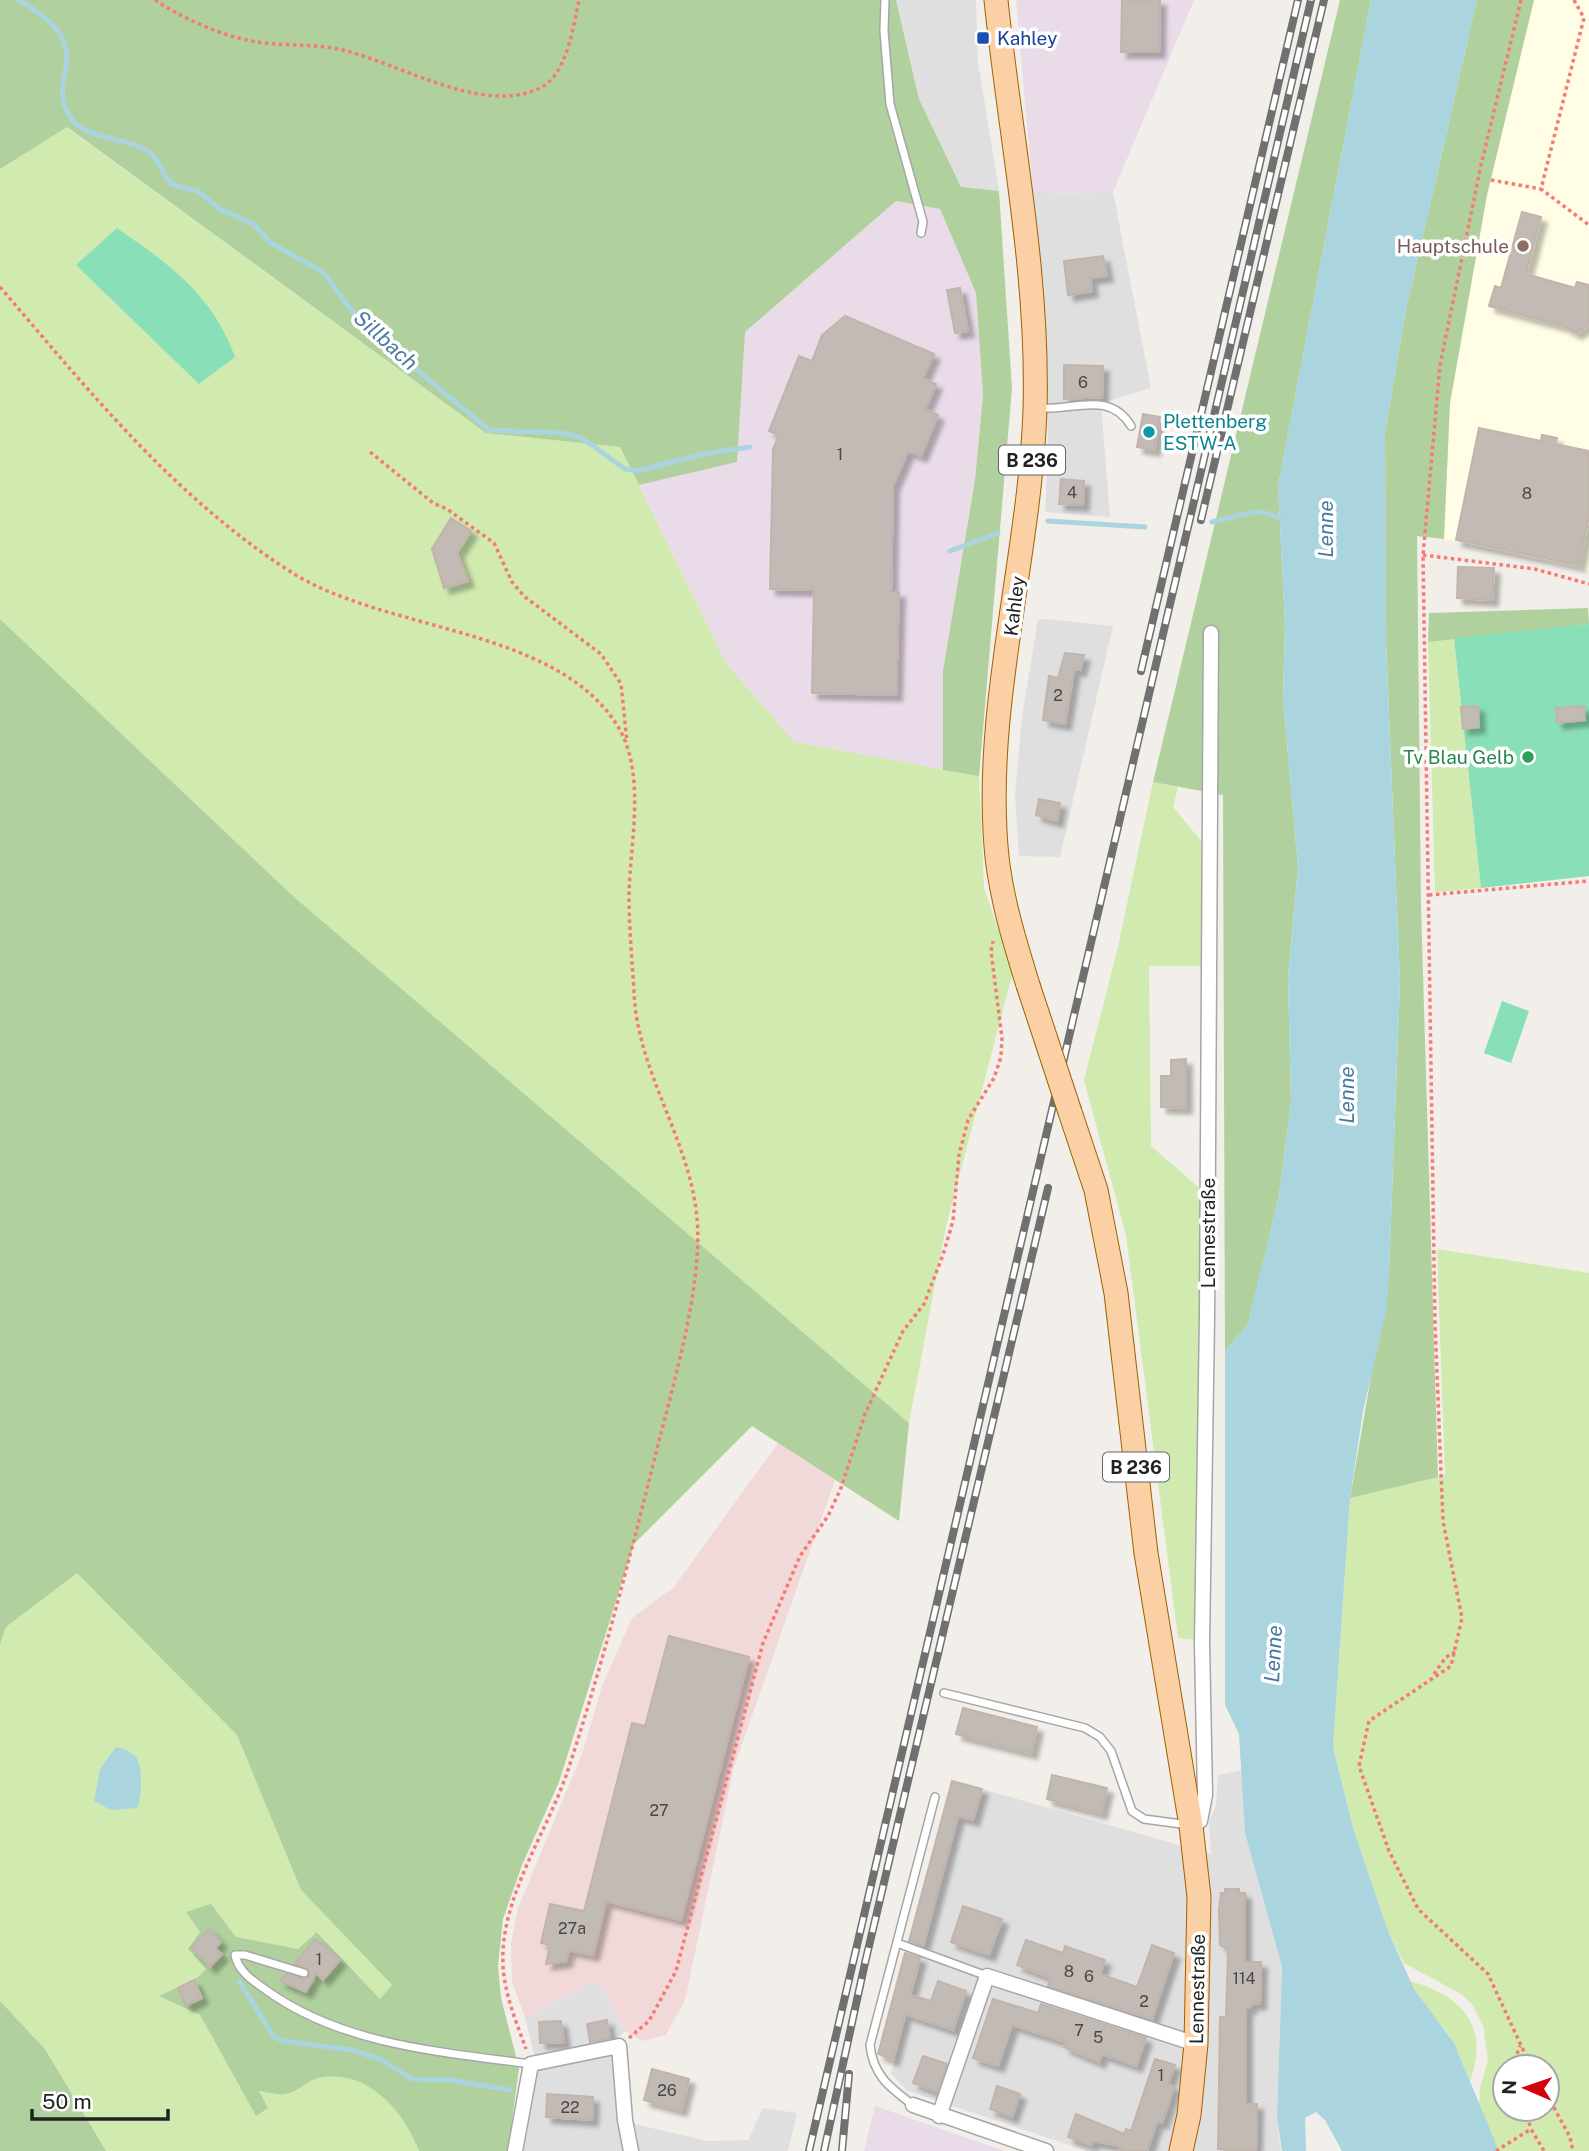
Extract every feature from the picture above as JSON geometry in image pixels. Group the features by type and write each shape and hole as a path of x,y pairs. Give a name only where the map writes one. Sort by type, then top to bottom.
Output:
{"main road":[{"name":"Kahley","path":"996,0 1034,331 1035,408 1030,478 995,778 997,858 1007,919"},
{"name":"Lennestraße","path":"1007,919 1096,1190 1116,1293 1146,1553 1191,1826 1199,1896 1196,2044 1189,2115 1181,2151"}],"street":[{"name":"Lennestraße","path":"1191,1826 1200,1821 1205,1795 1202,1643 1208,1303 1211,633"},
{"path":"939,2116 987,1976 1196,2044"},
{"path":"515,2151 531,2064 619,2046 625,2120 631,2151"},
{"path":"912,2105 1046,2151"}],"lane":[{"path":"885,0 884,31 890,104 923,222 921,233"},
{"path":"1035,408 1109,405 1122,412 1131,426"},
{"path":"944,1693 1085,1728 1100,1737 1111,1751 1132,1811 1144,1819 1191,1826"},
{"path":"912,2105 886,2085 872,2065 870,2045 934,1797"},
{"path":"897,1943 987,1976"},
{"path":"303,1973 245,1955 235,1955 237,1964 252,1981 275,1997 301,2013 358,2035 531,2064"}],"path":[{"path":"155,0 247,40 338,49 446,85 495,96 523,94 541,88 555,72 567,48 579,0"},
{"path":"1521,0 1481,165 1440,365 1423,555 1423,724 1429,895 1435,1324 1443,1521 1462,1618 1457,1651 1451,1666 1369,1721 1359,1766 1389,1852 1418,1909 1488,1974 1524,2053"},
{"path":"1541,189 1584,18 1574,0"},
{"path":"1491,180 1541,189 1589,225"},
{"path":"0,287 158,467 207,511 295,575 356,604 463,634 538,662 575,680 616,723 628,747"},
{"path":"370,452 433,503 447,509 494,543 512,582 525,597 601,654 621,684 634,774 629,901 635,1021 694,1190 698,1227 682,1349 610,1632 558,1798 513,1903 505,1935 504,1983 531,2064"},
{"path":"1423,555 1535,569 1589,584"},
{"path":"1429,895 1589,881"},
{"path":"619,2046 649,2021 676,1970 763,1643 800,1556 828,1516 841,1488 865,1414 903,1331 924,1304 943,1255 953,1221 959,1155 968,1120 994,1078 1001,1057 1002,1038 991,951 994,937 1007,919"},
{"path":"1433,1677 1446,1657 1457,1651"},
{"path":"1518,2053 1520,2046"},
{"path":"1561,2121 1570,2137 1573,2151"},
{"path":"1529,2123 1544,2151"},
{"path":"1496,2151 1531,2129"}],"shaded area":[{"path":"896,0 976,0 978,61 999,191 961,187 919,99"},
{"path":"1016,0 1194,0 1113,192 1033,193"},
{"path":"1534,0 1589,0 1589,571 1444,539 1450,403 1487,195"},
{"path":"1113,192 1151,388 1101,403 1110,517 1045,512 1048,452 1046,348 1033,193"},
{"path":"896,201 940,209 976,293 983,395 975,480 943,671 943,770 794,742 726,663 639,485 737,462 744,333"},
{"path":"1038,620 1113,626 1060,857 1019,856 1015,794 1022,717"},
{"path":"778,1443 835,1480 734,1767 685,2000 666,2035 642,2041 625,2031 598,1980 525,2017 512,1982 511,1944 518,1908 582,1754 602,1686 632,1618 674,1587"},
{"path":"1242,1770 1245,1833 1282,1967 1277,2117 1281,2151 1087,2151 908,2091 891,2074 958,1816 974,1820 982,1789 1211,1854 1209,1822 1216,1805 1218,1775"},
{"path":"598,1980 625,2031 615,2040 613,2076 617,2120 708,2141 748,2140 763,2108 797,2113 788,2151 524,2151 534,2086 534,2054 525,2017"},
{"path":"875,2106 950,2132 1005,2151 864,2151"}],"green space":[{"path":"0,0 896,0 919,99 961,187 999,191 1012,388 979,776 943,770 943,671 975,480 983,395 976,293 940,209 896,201 745,332 737,462 639,485 620,447 486,433 67,127 0,169"},
{"path":"1340,0 1371,0 1278,486 1285,624 1283,698 1298,867 1288,977 1291,1102 1279,1196 1248,1324 1225,1351 1223,795 1153,782"},
{"path":"1477,0 1534,0 1487,195 1450,403 1444,539 1417,536 1421,907 1438,1477 1350,1498 1389,1273 1400,982 1386,640 1385,431 1406,310"},
{"path":"66,127 486,433 620,447 726,663 794,742 979,776 984,888 1013,972 946,1226 909,1423 293,896 0,619 0,169"},
{"path":"117,228 172,268 202,298 226,335 235,357 199,384 76,265"},
{"path":"1588,608 1589,624 1428,642 1429,613"},
{"path":"0,619 293,896 909,1423 899,1521 752,1426 634,1544 559,1782 522,1865 503,1919 498,1966 501,1998 519,2068 508,2151 419,2151 404,2121 381,2096 368,2086 336,2077 315,2079 285,2094 259,2091 268,2108 256,2116 200,2015 159,1996 198,1977 206,1969 188,1949 200,1932 186,1912 211,1904 236,1937 298,1949 317,1932 380,1999 392,1985 301,1890 237,1735 77,1573 6,1627 0,1645"},
{"name":"Tv Blau Gelb","path":"1589,624 1589,876 1481,888 1454,638"},
{"path":"1454,638 1481,888 1435,892 1428,642"},
{"path":"1153,782 1178,787 1173,807 1202,842 1205,966 1149,966 1151,1146 1205,1193 1199,1640 1178,1638 1126,1235 1084,1080 1117,951"},
{"path":"1502,1001 1529,1011 1511,1063 1484,1053"},
{"path":"1437,1249 1589,1273 1589,2151 1499,2151 1479,2105 1480,2088 1488,2060 1483,2025 1472,2004 1461,1994 1404,1963 1388,1931 1353,1828 1333,1747 1350,1498 1445,1475"},
{"path":"77,1572 237,1735 301,1890 392,1985 381,2000 318,1932 298,1949 200,1932 206,1969 198,1977 159,1996 200,2015 256,2116 258,2091 285,2094 319,2078 336,2076 352,2079 368,2086 394,2107 413,2136 419,2151 106,2151 45,2049 0,2001 0,1645 6,1627"},
{"path":"1410,1981 1444,1995 1457,2004 1467,2016 1474,2029 1476,2044 1470,2081 1451,2039 1420,1999"},
{"path":"0,2001 45,2049 106,2151 0,2151"}],"water":[{"name":"Lenne","path":"1371,0 1477,0 1406,310 1385,431 1386,640 1400,982 1389,1273 1387,1309 1363,1411 1350,1498 1333,1747 1353,1828 1388,1931 1414,1989 1454,2043 1499,2151 1342,2151 1325,2120 1316,2112 1305,2118 1306,2151 1282,2151 1277,2117 1282,1967 1245,1833 1239,1734 1225,1705 1225,1351 1248,1324 1279,1196 1291,1102 1288,977 1298,867 1283,698 1285,624 1278,486"},
{"path":"116,1747 131,1753 138,1762 141,1782 137,1808 111,1810 94,1801 100,1769"}],"building":[{"path":"1122,0 1160,0 1159,52 1121,52"},
{"name":"Hauptschule","path":"1522,212 1541,217 1526,274 1575,288 1577,282 1589,285 1589,325 1576,333 1563,326 1489,306 1495,286 1501,288"},
{"path":"1103,256 1107,276 1090,278 1092,291 1068,295 1064,261"},
{"path":"960,288 968,331 955,333 947,290"},
{"path":"845,316 934,354 923,378 936,384 925,409 938,415 921,456 908,451 893,486 891,592 899,592 896,695 812,693 814,590 770,589 773,449 779,435 769,431 799,356 812,361 822,335"},
{"path":"1064,365 1103,366 1102,397 1064,399"},
{"name":"Plettenberg ESTW-A","path":"1143,414 1160,417 1154,450 1137,447"},
{"path":"1479,428 1541,441 1542,435 1557,438 1555,444 1589,451 1589,516 1579,565 1456,540"},
{"path":"1061,479 1084,481 1083,505 1059,504"},
{"path":"451,518 471,531 457,553 468,581 444,588 432,549"},
{"path":"1458,567 1494,568 1492,600 1457,598"},
{"path":"1065,653 1084,655 1080,670 1074,669 1065,724 1043,720 1049,676 1058,678"},
{"path":"1478,706 1479,727 1463,729 1461,707"},
{"path":"1584,706 1585,720 1557,723 1556,708"},
{"path":"1039,799 1060,803 1057,821 1036,815"},
{"path":"1186,1059 1186,1108 1161,1107 1161,1076 1171,1076 1171,1060"},
{"path":"669,1636 749,1657 681,1920 606,1901 593,1955 569,1950 566,1961 546,1964 550,1945 541,1943 550,1904 584,1911 632,1723 645,1726"},
{"path":"963,1708 1037,1727 1031,1753 956,1734"},
{"path":"1052,1775 1107,1788 1101,1813 1047,1799"},
{"path":"952,1781 982,1789 973,1820 958,1816 923,1946 909,1941"},
{"path":"1225,1889 1239,1889 1239,1893 1245,1893 1245,1962 1261,1962 1260,2004 1251,2003 1250,2008 1246,2008 1246,2104 1257,2104 1256,2151 1218,2149 1220,2017 1226,2017 1228,1949 1220,1945 1219,1910 1221,1893 1225,1893"},
{"path":"963,1906 1002,1919 989,1955 951,1942"},
{"path":"209,1929 221,1942 215,1948 222,1954 210,1967 191,1947"},
{"path":"315,1939 340,1960 323,1980 316,1973 306,1992 280,1981 286,1974 303,1979 309,1977 308,1968 294,1964"},
{"path":"1026,1940 1063,1953 1065,1946 1105,1960 1100,1974 1137,1987 1152,1945 1174,1953 1152,2019 1048,1986 1051,1978 1017,1965"},
{"path":"905,1953 920,1958 910,1995 931,2001 938,1981 966,1991 953,2030 905,2014 893,2060 878,2054"},
{"path":"194,1980 202,1998 186,2006 178,1988"},
{"path":"993,1999 1038,2013 1041,2004 1146,2038 1136,2066 1102,2054 1099,2062 1064,2047 1066,2042 1012,2025 998,2066 973,2058"},
{"path":"607,2020 610,2038 590,2042 587,2024"},
{"path":"561,2021 564,2042 540,2043 539,2022"},
{"path":"923,2056 947,2064 937,2092 913,2083"},
{"path":"1155,2059 1175,2065 1168,2084 1174,2087 1162,2123 1157,2121 1147,2151 1119,2151 1121,2146 1093,2141 1091,2145 1068,2137 1076,2114 1124,2134 1126,2129 1131,2131"},
{"path":"652,2069 689,2079 681,2110 644,2100"},
{"path":"997,2086 1020,2094 1012,2117 990,2109"},
{"path":"547,2094 593,2097 592,2120 546,2117"}],"waterway":[{"name":"Sillbach","path":"19,0 46,19 62,38 67,55 63,99 65,108 78,125 97,135 141,148 153,156 171,184 199,192 220,209 253,224 271,243 323,272 361,323 489,430 563,433 582,438 625,469 638,471 703,454 750,447"},
{"name":"Sillbach","path":"1212,522 1262,512 1286,520"},
{"name":"Sillbach","path":"1048,521 1145,527"},
{"name":"Sillbach","path":"950,551 998,533"},
{"path":"239,1981 274,2037 284,2041 352,2050 380,2059 412,2079 450,2080 510,2090"}],"railway":[{"path":"1141,671 1298,0"},
{"path":"809,2151 1311,0"},
{"path":"1201,520 1324,0"},
{"path":"824,2151 865,1963 1048,1188"},
{"path":"842,2151 849,2074"}],"place":[{"name":"Kahley","path":"983,38"},
{"name":"Hauptschule","path":"1523,246"},
{"name":"Plettenberg ESTW-A","path":"1149,432"},
{"name":"Tv Blau Gelb","path":"1528,757"}]}
